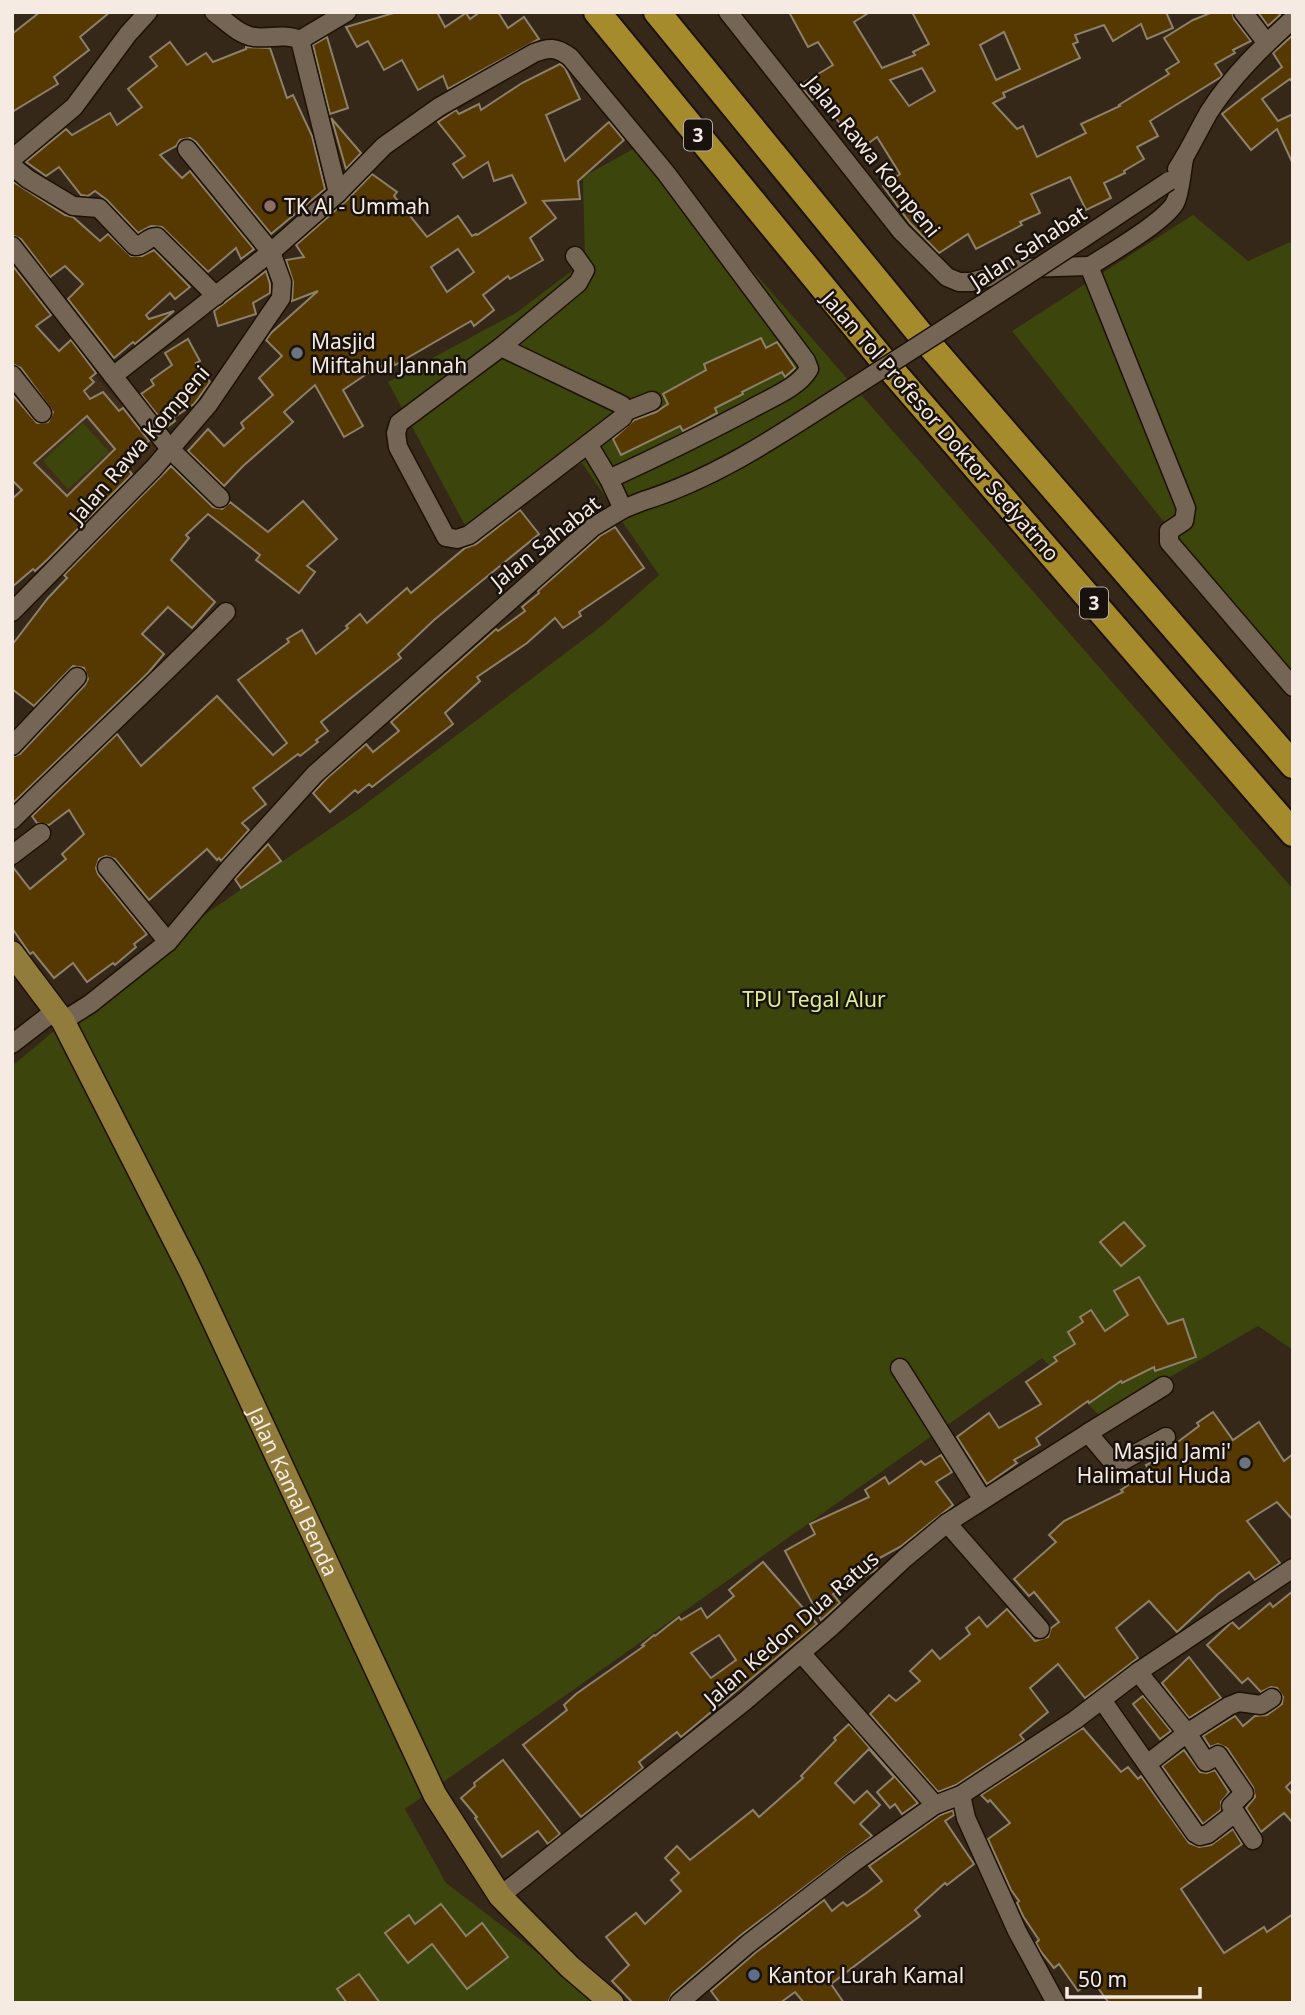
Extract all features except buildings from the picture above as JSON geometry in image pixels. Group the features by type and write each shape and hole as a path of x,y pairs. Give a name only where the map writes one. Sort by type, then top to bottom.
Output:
{"highway":[{"name":"Jalan Tol Profesor Doktor Sedyatmo","path":"597,12 881,358 1293,833"},
{"name":"Jalan Tol Profesor Doktor Sedyatmo","path":"657,12 921,335 1293,765"}],"main road":[{"name":"Jalan Kamal Benda","path":"12,953 56,1016 191,1272 435,1795 500,1896 570,1967 612,2003"}],"street":[{"path":"12,159 74,107 128,34 148,12"},
{"path":"215,12 252,37 288,36 300,40 347,12"},
{"name":"Jalan Rawa Kompeni","path":"728,12 901,231 947,277 963,283 1022,268 1090,266"},
{"path":"1243,12 1266,42"},
{"path":"1293,19 1266,42 1209,112 1184,159 1172,207 1143,232 1090,266 1186,508 1184,521 1169,531 1169,542 1293,687"},
{"path":"300,40 338,193"},
{"path":"113,376 271,252 338,193 384,146 439,107 549,47 570,57 666,173 806,361 809,369 804,377 776,395 698,437 609,479"},
{"name":"Jalan Rawa Kompeni","path":"12,612 101,524 208,405 281,298 282,282 271,252 187,149"},
{"name":"Jalan Sahabat","path":"12,1044 33,1028 56,1016 90,1004 168,942 229,869 315,774 593,527 623,509 678,490 731,465 951,326 1169,181 1184,159"},
{"path":"12,166 73,206 99,208 135,246 141,246 152,237 157,237 216,296"},
{"path":"12,246 170,449 220,498"},
{"path":"500,347 619,402 624,412 623,417 469,535 457,539 446,537 398,447 396,433 400,423 578,283 585,270 575,256"},
{"path":"12,375 41,412"},
{"path":"624,412 652,401"},
{"path":"587,444 609,479 623,509"},
{"path":"12,820 120,715 153,687 226,612"},
{"path":"12,746 77,677"},
{"path":"12,855 41,833"},
{"path":"107,867 168,942"},
{"path":"900,1367 983,1500"},
{"name":"Jalan Kedon Dua Ratus","path":"500,1896 745,1701 947,1523 1164,1386"},
{"path":"1088,1433 1115,1465 1166,1437"},
{"path":"947,1523 1040,1629"},
{"path":"679,2003 748,1944 853,1863 935,1805 961,1795 1075,1720 1138,1672 1293,1568"},
{"path":"801,1653 935,1805"},
{"path":"1138,1672 1187,1732 1206,1762 1218,1755 1244,1793 1231,1806 1253,1840"},
{"path":"1147,1764 1187,1732 1239,1702 1261,1705 1272,1698"},
{"path":"1102,1700 1192,1829 1200,1836 1208,1834 1235,1813"},
{"path":"961,1795 966,1818 1017,1931 1056,2003"}],"shaded area":[{"path":"92,373 161,446 64,539 12,484 12,450"}],"green space":[{"name":"TPU Tegal Alur","path":"642,144 1293,889 1293,1350 1258,1326 1101,1417 1042,1358 405,1809 446,1883 572,1979 598,2003 12,2003 12,1066 147,954 359,809 604,624 659,575 582,463 466,527 388,382 516,313 585,261 583,177"},
{"path":"1193,215 1248,261 1293,241 1293,684 1012,331"},
{"path":"83,423 109,452 68,489 43,461"}],"place":[{"name":"TK Al - Ummah","path":"270,206"},
{"name":"Masjid Miftahul Jannah","path":"297,353"},
{"name":"Masjid Jami' Halimatul Huda","path":"1245,1463"},
{"name":"Kantor Lurah Kamal","path":"754,1975"}]}
